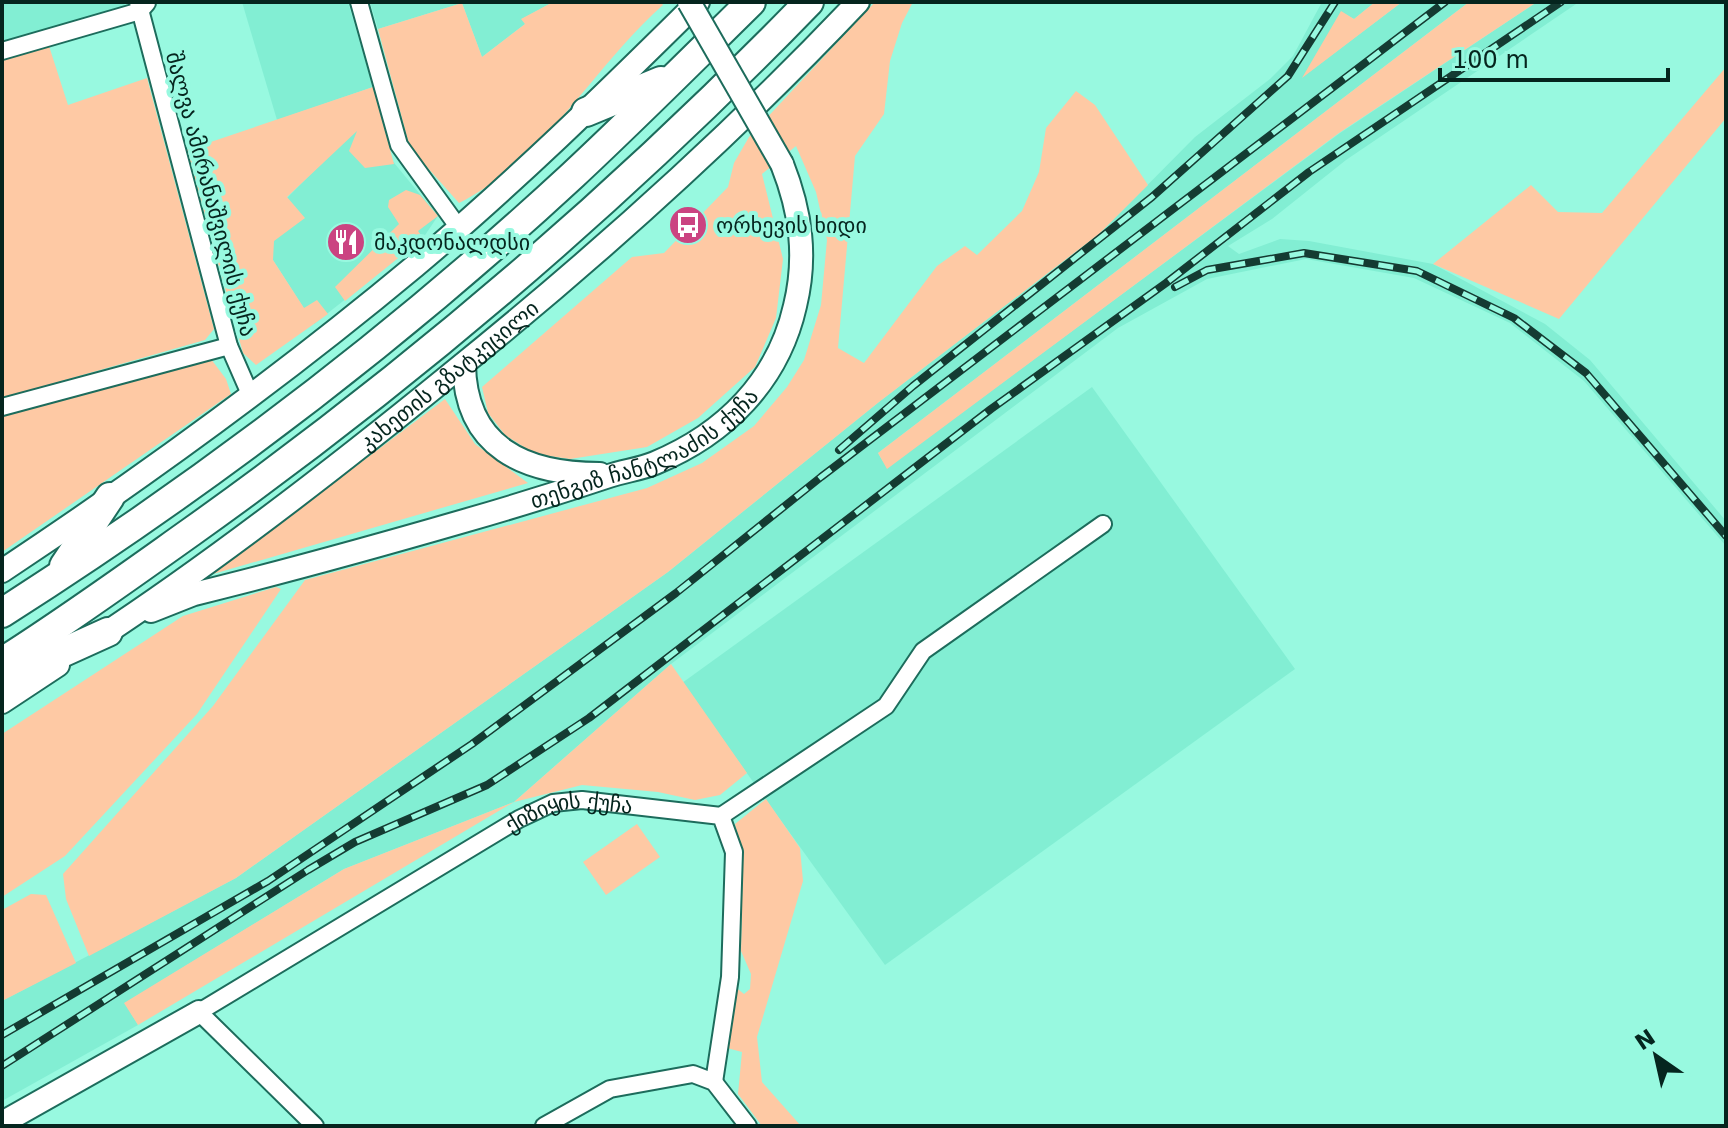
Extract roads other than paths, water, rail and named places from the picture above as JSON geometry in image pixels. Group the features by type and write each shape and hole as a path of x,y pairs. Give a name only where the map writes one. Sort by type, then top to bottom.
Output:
{"highway":[{"path":"2,613 222,461 371,347 572,175 751,2"},
{"name":"კახეთის გზატკეცილი","path":"2,662 312,445 489,301 612,196 809,2"},
{"path":"586,112 676,75"},
{"path":"55,579 110,497"},
{"path":"2,680 114,627"}],"street":[{"path":"359,2 399,145 459,228"},
{"name":"თენგიზ ჩანტლაძის ქუჩა","path":"114,627 194,594 543,499 655,463 719,426 758,390 777,360 791,325 802,280 797,206 782,164 689,2"},
{"path":"2,571 110,497 343,324 459,228 586,112 698,2"},
{"name":"კახეთის გზატკეცილი","path":"2,702 114,627 342,464 638,217 770,96 858,2"},
{"path":"2,51 142,5"},
{"name":"შალვა ამირანაშვილის ქუჩა","path":"142,5 229,346 250,394"},
{"path":"2,407 229,346"},
{"path":"464,364 464,389 474,418 492,442 524,464 544,470 614,474"},
{"path":"714,1082 730,977 734,868 734,852 721,816 886,706 923,651 1103,524"},
{"name":"ქიზიყის ქუჩა","path":"2,1123 199,1012 519,819 553,803 590,800 721,816"},
{"path":"199,1012 315,1126"},
{"path":"544,1126 610,1089 693,1074 714,1082 748,1126"}],"railway":[{"path":"839,450 913,386 1152,197 1288,76 1335,2"},
{"path":"2,1035 268,881 472,744 676,593 821,477 1445,2"},
{"path":"2,1066 355,842 487,785 589,718 991,409 1166,283 1309,172 1561,2"},
{"path":"1175,287 1207,270 1304,253 1417,271 1514,318 1586,373 1726,536"}],"place":[{"name":"ორხევის ხიდი","path":"688,225"},
{"name":"მაკდონალდსი","path":"346,242"}]}
